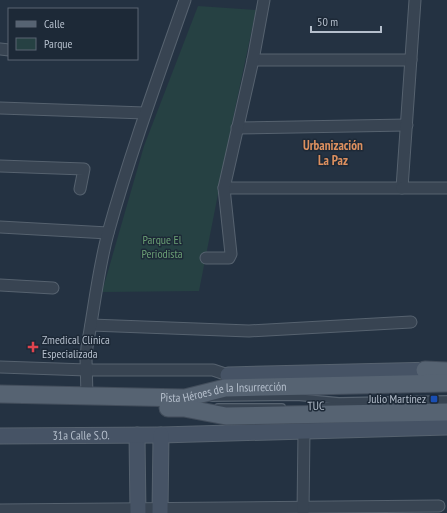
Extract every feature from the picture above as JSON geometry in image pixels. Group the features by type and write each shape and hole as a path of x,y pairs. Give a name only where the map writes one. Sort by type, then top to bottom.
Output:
{"main road":[{"path":"425,370 447,371"},
{"name":"Pista Héroes de la Insurrección","path":"0,405 185,403 225,388 447,383"},
{"name":"Pista Héroes de la Insurrección","path":"0,394 88,396 185,403 226,416 447,412"}],"street":[{"path":"88,396 86,359 108,233 145,113 185,0"},
{"path":"206,258 229,258 231,254 224,188 253,60 264,0"},
{"path":"402,188 415,0"},
{"path":"253,60 411,60"},
{"path":"0,108 145,113"},
{"path":"237,128 407,125"},
{"path":"0,166 84,170 80,189"},
{"path":"224,188 447,188"},
{"path":"0,228 108,233"},
{"path":"0,285 53,288"},
{"path":"91,325 249,331 411,322"},
{"path":"0,367 87,370 213,370 228,375"},
{"name":"Pista Héroes de la Insurrección","path":"228,375 425,370"},
{"path":"160,511 161,435 447,427"},
{"path":"303,510 304,432"},
{"name":"31a Calle S.O.","path":"2,434 161,435"},
{"path":"137,435 138,511"},
{"path":"0,510 303,510 438,506"}],"lane":[{"name":"TUC","path":"185,403 297,397 339,401 447,399"},
{"name":"TUC","path":"185,403 290,406"},
{"name":"TUC","path":"306,406 447,403"}],"green space":[{"name":"Parque El Periodista","path":"198,6 256,10 199,291 102,292 144,146"}],"place":[{"name":"Zmedical Clínica Especializada","path":"33,347"},
{"name":"Julio Martínez","path":"434,399"}],"district":[{"name":"Urbanización La Paz","path":"333,152"}]}
